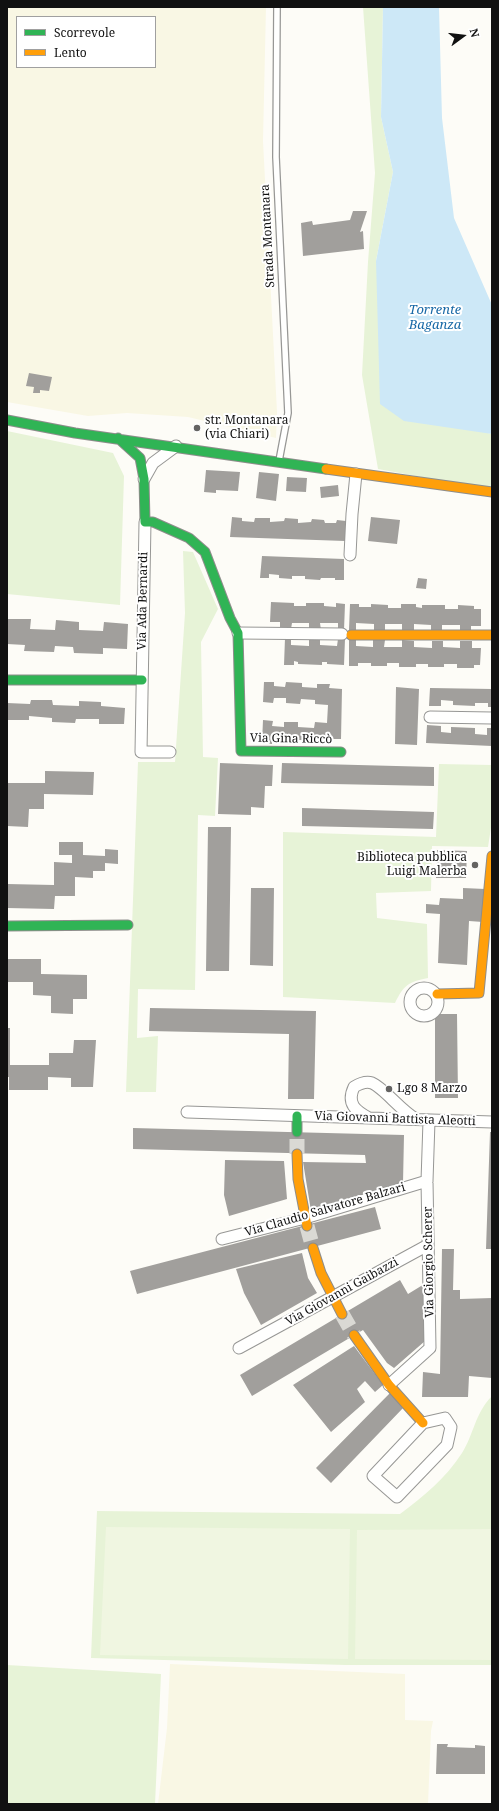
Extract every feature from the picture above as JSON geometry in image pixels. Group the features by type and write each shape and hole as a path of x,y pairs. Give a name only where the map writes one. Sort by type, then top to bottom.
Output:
{"street":[{"path":"7,420 75,433 176,446 279,463 492,492"},
{"path":"118,438 140,458 144,479 145,522 153,522 179,535 189,538 205,552 230,618 238,633 492,635"},
{"path":"140,458 148,443"},
{"path":"148,443 153,463"},
{"path":"144,479 153,463 176,446"},
{"path":"350,554 356,474"},
{"name":"Via Ada Bernardi","path":"145,522 141,752 170,752"},
{"name":"Via Gina Riccò","path":"238,633 241,750 341,752"},
{"path":"7,680 142,680"},
{"path":"430,717 492,718"},
{"path":"437,994 479,993 492,856"},
{"path":"7,926 128,925"},
{"path":"370,1119 357,1111 351,1104 351,1094 354,1087 365,1082 371,1083 377,1087 405,1113 417,1120"},
{"name":"Via Giovanni Battista Aleotti","path":"187,1112 492,1122"},
{"path":"297,1132 298,1116"},
{"name":"Via Giorgio Scherer","path":"389,1385 430,1348 427,1181 429,1121"},
{"path":"297,1154 298,1179 306,1222"},
{"name":"Via Claudio Salvatore Balzari","path":"222,1239 306,1222 427,1181"},
{"name":"Via Giovanni Gaibazzi","path":"238,1348 428,1245"},
{"path":"313,1248 321,1273 342,1314"},
{"path":"354,1335 389,1385 423,1422"},
{"path":"445,1418 451,1427 447,1445 397,1497 373,1476 423,1422 445,1418"}],"lane":[{"name":"Strada Montanara","path":"277,7 276,157 288,413 279,463"}],"shaded area":[{"path":"7,7 266,7 263,141 277,412 276,438 188,417 127,413 88,416 7,402"},
{"path":"170,1664 405,1674 405,1720 433,1721 431,1731 428,1804 158,1804 167,1728"}],"green space":[{"path":"363,7 383,7 381,117 393,172 376,261 483,432 492,434 492,490 378,469 362,375 368,262 375,173"},
{"path":"7,431 113,453 124,476 120,605 7,594"},
{"path":"183,551 193,552 218,609 201,642 203,757 218,758 215,816 198,815 195,990 138,989 137,1038 158,1036 156,1092 126,1092 138,762 175,762 185,613"},
{"path":"439,764 492,765 492,821 488,847 432,846 431,891 376,893 377,918 427,924 428,978 407,985 395,1003 283,997 283,832 436,837"},
{"path":"492,1396 492,1665 346,1665 91,1658 97,1511 400,1514 417,1501 449,1471 462,1453 478,1416"},
{"path":"106,1527 350,1529 348,1659 100,1655"},
{"path":"492,1529 492,1660 355,1659 357,1530"},
{"path":"7,1665 161,1674 155,1804 7,1804"}],"water":[{"name":"Torrente Baganza","path":"383,7 439,7 442,118 454,218 492,305 492,434 404,421 380,404 376,261 393,172 381,117"}],"building":[{"path":"353,211 367,211 360,232 363,231 364,249 303,256 301,223 312,221 313,225 350,220"},
{"path":"29,373 52,377 49,391 40,390 40,393 33,393 34,387 26,386"},
{"path":"206,470 240,472 238,491 216,490 216,493 204,492"},
{"path":"259,472 279,474 276,501 256,498"},
{"path":"287,477 307,478 306,492 286,491"},
{"path":"338,485 339,496 321,498 320,487"},
{"path":"232,517 242,518 242,521 254,522 255,518 270,518 270,522 284,521 285,518 298,519 298,523 311,522 312,519 324,520 325,523 336,523 337,520 346,521 345,541 230,537"},
{"path":"371,517 400,520 397,544 368,541"},
{"path":"262,556 344,559 344,580 335,580 335,578 321,578 320,580 305,579 305,576 292,576 292,579 279,578 279,575 269,574 269,578 260,578"},
{"path":"418,578 427,579 426,589 416,588"},
{"path":"271,602 294,603 294,606 306,606 306,603 324,603 324,606 336,607 336,603 345,604 344,630 338,630 338,623 320,623 321,630 309,630 309,623 292,623 291,629 280,629 280,622 270,622"},
{"path":"350,604 359,604 359,607 371,607 371,604 388,605 388,608 401,608 401,604 416,604 416,607 422,608 422,605 445,605 445,609 458,609 458,605 474,606 474,609 481,609 481,626 471,626 471,632 460,632 460,625 442,625 442,631 431,631 431,625 414,624 414,631 402,631 402,624 385,624 385,631 374,630 374,624 356,623 356,630 349,630"},
{"path":"7,619 31,619 30,629 55,630 56,620 79,622 79,630 103,631 104,622 128,624 127,649 103,648 103,654 74,653 73,647 55,646 54,652 24,651 25,645 7,644"},
{"path":"285,638 291,638 291,645 309,646 309,639 320,639 320,645 337,646 338,639 345,639 344,665 327,664 327,662 322,662 322,665 298,664 298,662 294,661 294,665 284,665"},
{"path":"349,640 356,640 356,646 373,647 373,640 385,640 384,647 402,647 402,640 414,641 414,647 432,648 432,641 443,641 443,647 460,648 460,641 472,641 472,648 481,648 480,665 474,665 474,668 457,668 457,664 444,664 444,667 428,667 428,664 416,664 416,667 399,667 399,663 387,663 387,666 371,666 371,663 358,663 358,666 349,666"},
{"path":"264,682 274,682 274,686 285,687 286,682 302,683 302,687 317,688 317,684 330,684 329,688 342,689 341,739 327,739 327,744 314,744 314,740 299,740 298,744 284,744 284,739 272,739 272,744 262,743 263,720 273,721 272,726 284,727 284,722 298,722 298,727 314,728 315,722 327,723 328,705 315,704 315,700 301,699 300,704 286,703 286,698 274,698 273,703 263,702"},
{"path":"396,687 419,689 417,745 395,744"},
{"path":"430,688 492,689 492,707 488,707 488,703 475,703 475,706 453,705 453,701 441,700 441,706 429,706"},
{"path":"31,700 52,700 53,705 79,706 79,701 101,702 101,706 125,708 124,724 99,724 99,719 76,719 75,723 52,722 52,718 29,716 29,720 7,720 7,703 30,704"},
{"path":"427,725 441,726 441,732 451,733 451,727 475,728 475,734 487,735 487,728 492,728 492,746 426,743"},
{"path":"220,763 273,765 272,786 265,786 264,808 251,807 251,815 218,814"},
{"path":"282,763 434,767 434,786 281,783"},
{"path":"45,771 94,772 93,795 44,794 44,809 29,809 28,827 7,826 7,783 45,783"},
{"path":"302,808 434,812 433,829 302,826"},
{"path":"208,827 231,827 229,971 206,971"},
{"path":"59,842 83,842 83,855 105,856 105,849 118,850 118,864 105,863 105,871 93,871 93,878 75,877 75,896 55,896 54,909 7,908 7,884 54,885 54,862 72,863 72,855 59,855"},
{"path":"437,850 467,851 466,878 436,878"},
{"path":"251,888 274,888 273,966 250,965"},
{"path":"463,888 485,889 483,922 469,921 467,965 438,963 440,914 426,913 426,904 439,905 440,898 463,899"},
{"path":"7,959 41,959 41,974 87,975 87,999 73,999 73,1014 51,1013 51,996 33,995 33,982 7,982"},
{"path":"150,1008 316,1011 314,1099 288,1099 289,1034 149,1031"},
{"path":"435,1014 457,1014 458,1098 435,1098"},
{"path":"7,1028 10,1028 10,1065 49,1065 49,1053 73,1053 74,1040 96,1040 93,1087 71,1087 71,1078 48,1077 48,1090 9,1090 9,1077 7,1077"},
{"path":"133,1128 404,1135 403,1183 311,1211 303,1162 366,1163 365,1155 133,1149"},
{"path":"490,1132 492,1132 492,1249 486,1249"},
{"path":"225,1160 284,1161 287,1199 229,1216 224,1195"},
{"path":"375,1207 381,1229 137,1294 130,1271"},
{"path":"442,1249 454,1249 453,1290 460,1290 460,1299 492,1298 492,1378 469,1376 468,1397 422,1397 423,1372 440,1374"},
{"path":"302,1253 308,1278 317,1293 261,1325 244,1293 236,1269"},
{"path":"400,1280 408,1294 426,1283 425,1341 394,1368 387,1363 363,1330 252,1396 240,1375"},
{"path":"354,1346 383,1385 375,1392 365,1381 357,1389 365,1402 331,1432 293,1385"},
{"path":"390,1393 404,1407 331,1483 316,1468"},
{"path":"437,1744 448,1744 447,1747 475,1748 475,1745 485,1746 485,1774 436,1774"}],"tunnel":[{"path":"297,1132 297,1154"},
{"path":"307,1226 313,1248"},
{"path":"342,1314 354,1335"}],"traffic: fast":[{"path":"7,420 75,433 326,469"},
{"path":"118,438 140,458 144,479 145,522 153,522 189,538 205,552 230,618 238,633 241,751 341,752"},
{"path":"7,680 142,680"},
{"path":"7,926 128,925"},
{"path":"297,1116 297,1132"}],"traffic: slow":[{"path":"326,469 492,492"},
{"path":"351,635 492,635"},
{"path":"437,994 479,993 492,856"},
{"path":"297,1154 298,1179 307,1226"},
{"path":"313,1248 321,1273 342,1314"},
{"path":"354,1335 389,1385 423,1423"}],"place":[{"name":"str. Montanara (via Chiari)","path":"197,428"},
{"name":"Biblioteca pubblica Luigi Malerba","path":"475,865"},
{"name":"Lgo 8 Marzo","path":"389,1089"}]}
